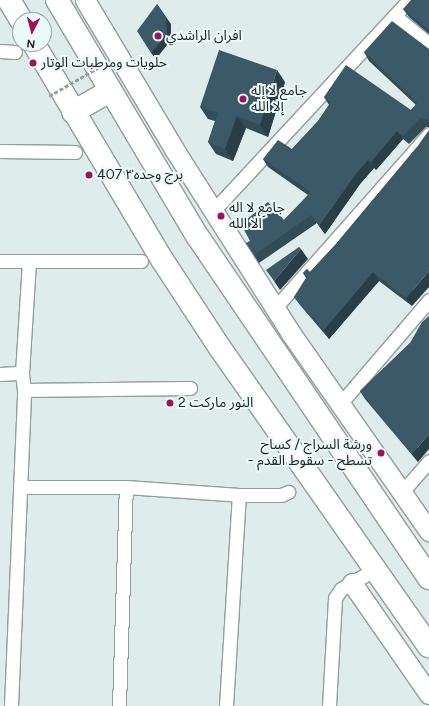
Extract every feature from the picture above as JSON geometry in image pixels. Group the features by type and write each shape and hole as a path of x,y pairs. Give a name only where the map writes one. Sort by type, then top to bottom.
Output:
{"highway":[{"path":"10,0 17,12"},
{"path":"57,0 198,237 429,578"},
{"path":"28,52 73,112 163,261 212,336 429,646"},
{"path":"73,112 110,91"}],"main road":[{"path":"85,0 213,211 275,308 429,531"},
{"path":"352,583 429,694"}],"street":[{"path":"213,211 409,0"},
{"path":"395,16 429,44"},
{"path":"0,51 12,50"},
{"path":"275,308 429,134"},
{"path":"0,151 75,152"},
{"path":"0,261 141,261"},
{"path":"11,706 24,390 22,373 29,262"},
{"path":"340,404 429,300"},
{"path":"0,374 22,373"},
{"path":"24,390 190,388"},
{"path":"402,492 429,461"},
{"path":"20,487 126,487 239,495 281,495 288,492"},
{"path":"119,706 126,487"},
{"path":"226,706 239,495"},
{"path":"329,706 334,603 338,593 374,569"}],"path":[{"path":"49,96 111,60"}],"building":[{"path":"411,0 429,0 429,30 403,9"},
{"path":"157,4 166,18 167,34 151,53 137,31"},
{"path":"392,21 429,49 429,120 420,118 403,136 397,131 371,162 368,160 355,175 319,226 311,215 254,255 246,243 250,241 241,224 268,202 284,220 311,192 263,159 278,140 292,149 318,121 331,102 324,97 346,65 411,110 417,103 364,52"},
{"path":"219,50 277,70 260,125 237,116 225,149 208,142 218,113 200,107"},
{"path":"429,130 429,271 406,298 373,272 324,330 294,297 307,277 303,273 307,269 309,273 336,244 417,147"},
{"path":"299,247 301,249 274,281 266,270"},
{"path":"429,316 429,434 412,454 360,391 410,343 422,322"}],"place":[{"name":"افران الراشدي","path":"158,36"},
{"name":"حلويات ومرطبات الوتار","path":"33,63"},
{"name":"جامع لا إله إلا الله","path":"243,99"},
{"name":"برج وحده٣ 407","path":"89,175"},
{"name":"جامع لا اله الا الله","path":"221,216"},
{"name":"النور ماركت 2","path":"170,403"},
{"name":"ورشة السراج / كساح - تسطح - سقوط القدم","path":"381,453"}]}
